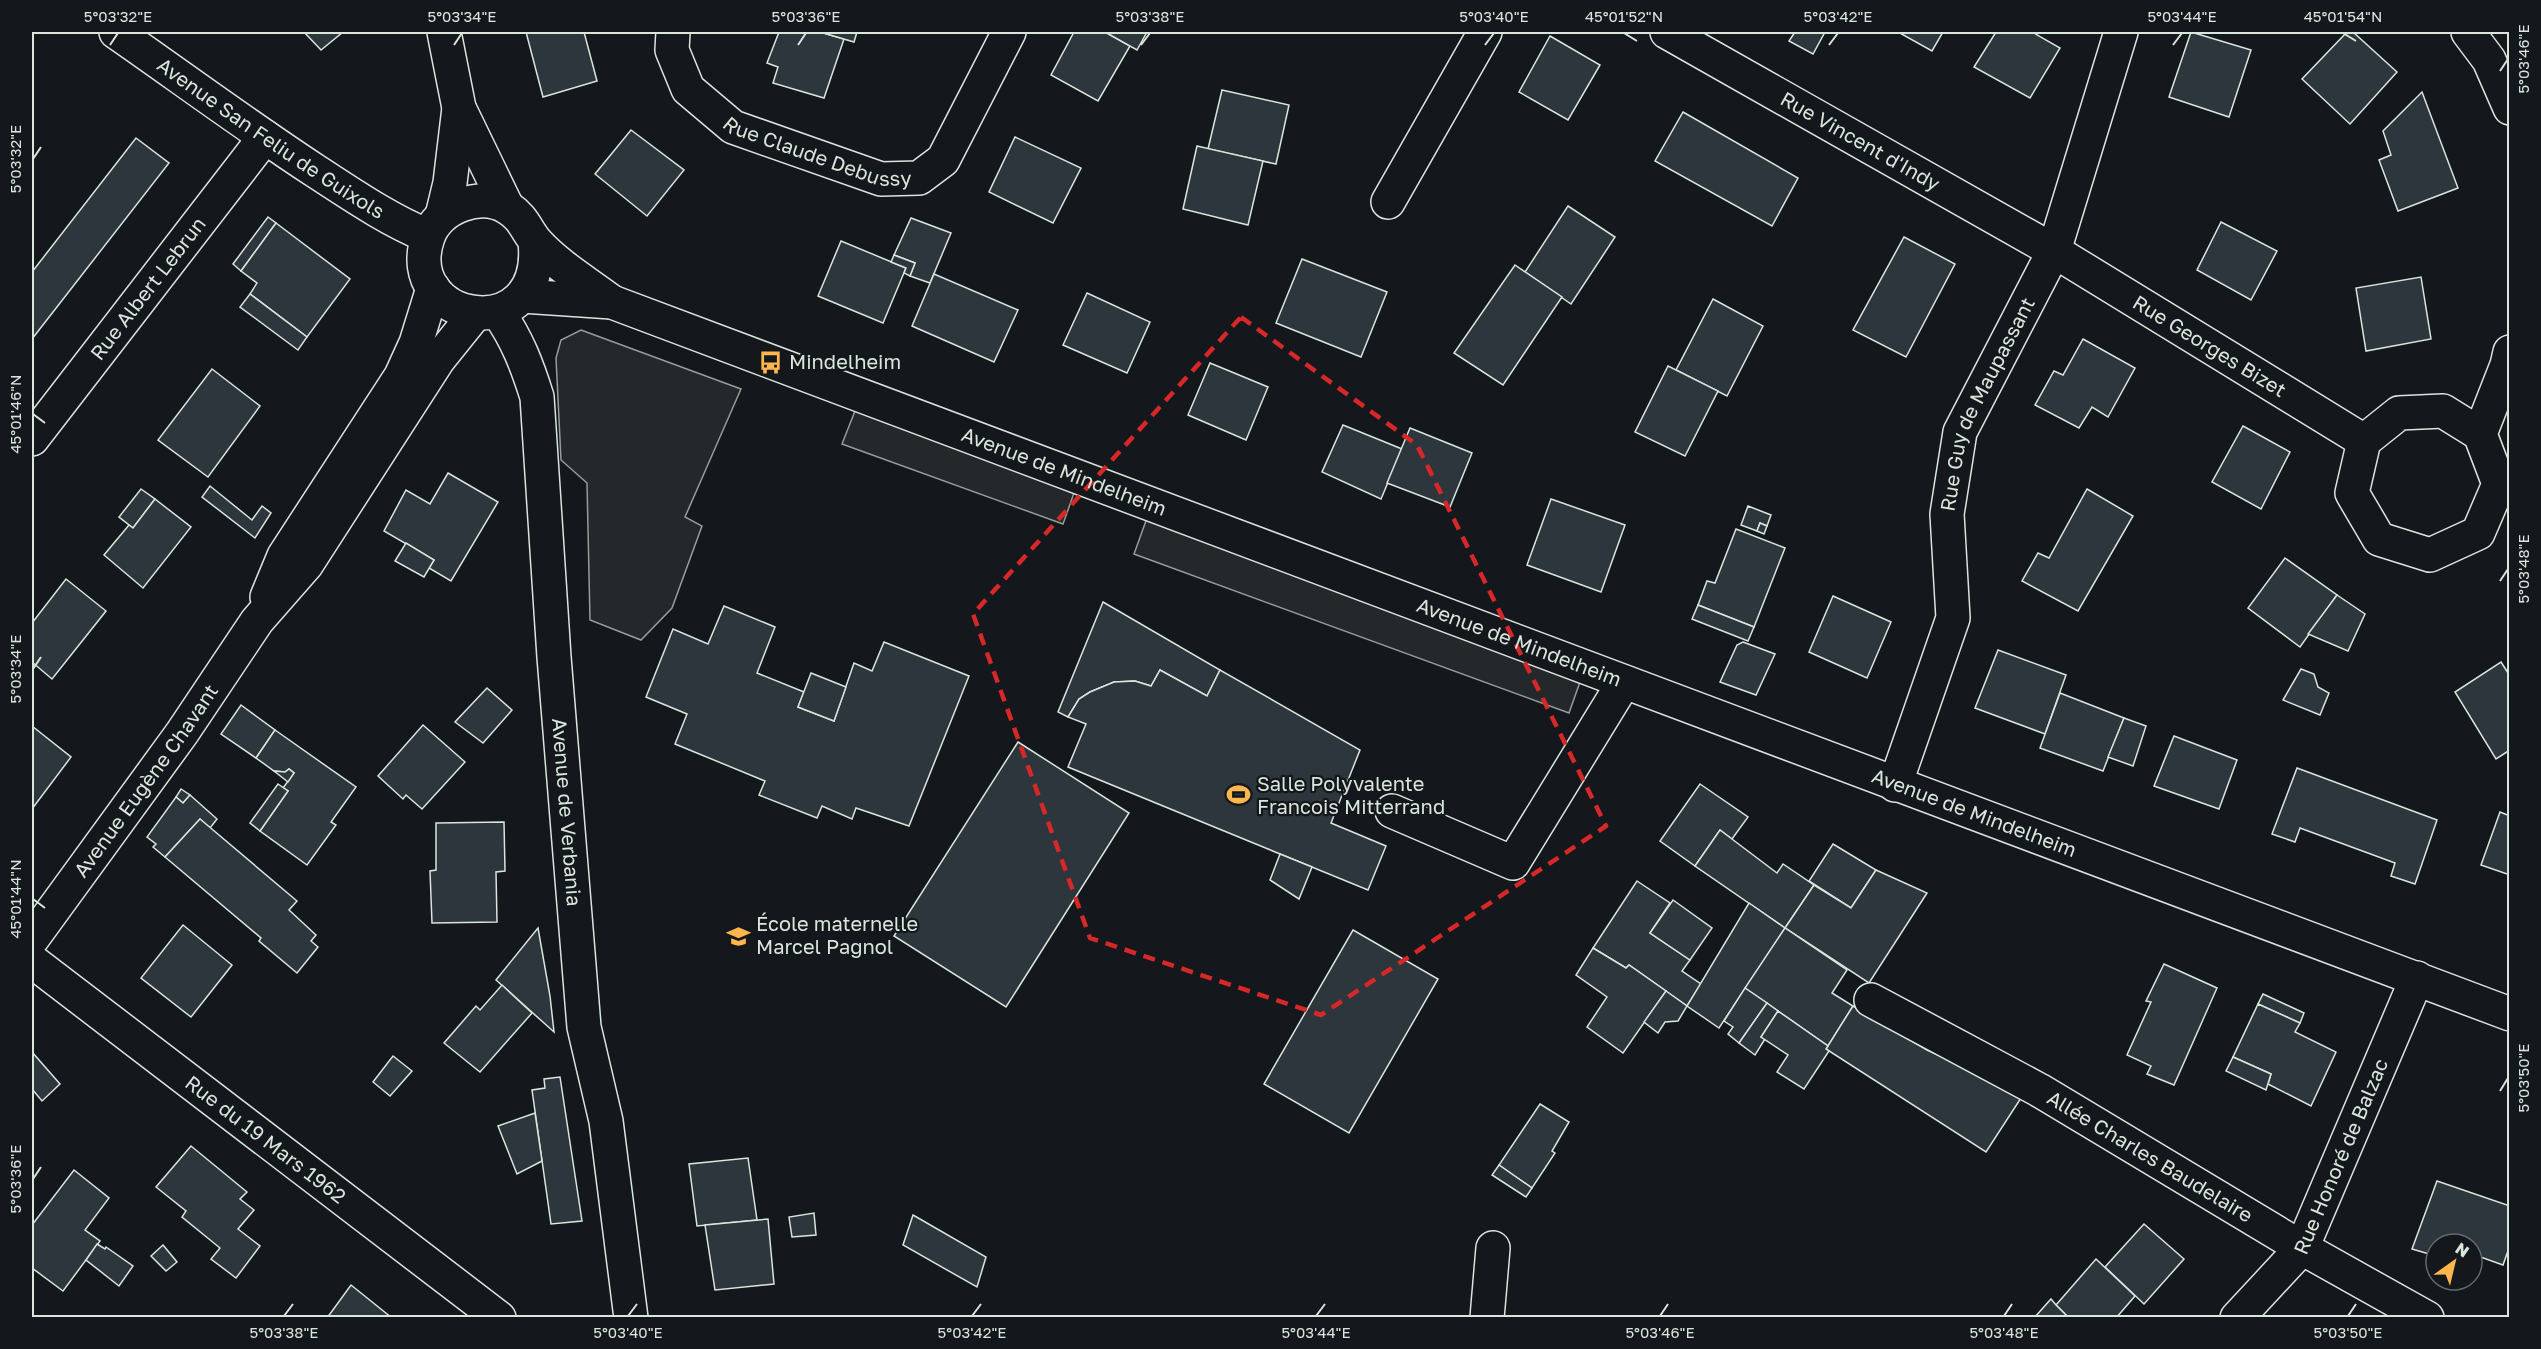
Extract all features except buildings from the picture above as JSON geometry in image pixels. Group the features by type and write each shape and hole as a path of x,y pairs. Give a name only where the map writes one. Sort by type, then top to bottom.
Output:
{"street":[{"name":"Avenue San Feliu de Guixols","path":"116,32 265,137 399,224 435,226"},
{"path":"444,32 459,108 507,207"},
{"name":"Rue Claude Debussy","path":"673,32 672,50 688,89 733,128 881,178 919,178 944,160 1009,32"},
{"path":"1388,202 1485,32"},
{"name":"Rue Vincent d'Indy","path":"1667,32 2054,251"},
{"name":"Rue Guy de Maupassant","path":"1895,786 1953,618 1947,514 1960,432 2054,251 2121,32"},
{"path":"2468,32 2489,60 2510,108"},
{"path":"459,108 450,183 424,254 426,271 433,288 444,301 459,310 498,307 533,280 538,261 536,241"},
{"name":"Rue Albert Lebrun","path":"32,439 265,137"},
{"path":"435,226 457,207 473,201 491,202 507,207 525,222 536,241 612,302"},
{"name":"Rue Georges Bizet","path":"2054,251 2364,441"},
{"name":"Avenue Eugène Chavant","path":"257,621 284,556 401,376 416,344 433,288"},
{"name":"Avenue de Mindelheim","path":"498,307 612,302 1895,786 2510,1014"},
{"name":"Avenue Eugène Chavant","path":"32,939 182,734 257,621 306,565 438,360 498,307"},
{"name":"Avenue de Verbania","path":"498,307 525,359 537,397 554,657 584,1027 606,1121 632,1317"},
{"path":"2480,434 2507,366 2510,352"},
{"path":"2443,411 2480,434 2499,484 2478,533 2430,555 2379,539 2352,493 2364,441 2399,413 2443,411"},
{"path":"1392,811 1514,863 1624,682"},
{"name":"Rue du 19 Mars 1962","path":"32,961 499,1317"},
{"name":"Rue Honoré de Balzac","path":"2237,1317 2302,1248 2417,978"},
{"name":"Allée Charles Baudelaire","path":"1871,1000 2039,1089 2302,1248 2427,1317"},
{"path":"1487,1317 1493,1248"}],"highlighted area":[{"path":"1241,317 1417,445 1606,826 1321,1015 1090,938 973,614"}],"shaded area":[{"path":"581,330 741,389 685,517 702,526 672,608 641,640 590,620 587,483 561,460 556,358 561,340"},
{"path":"855,411 1074,493 1063,524 842,444"},
{"path":"1147,518 1580,682 1569,713 1134,554"}],"place":[{"name":"Mindelheim","path":"771,362"},
{"name":"Salle Polyvalente Francois Mitterrand","path":"1239,795"},
{"name":"École maternelle Marcel Pagnol","path":"738,936"}]}
